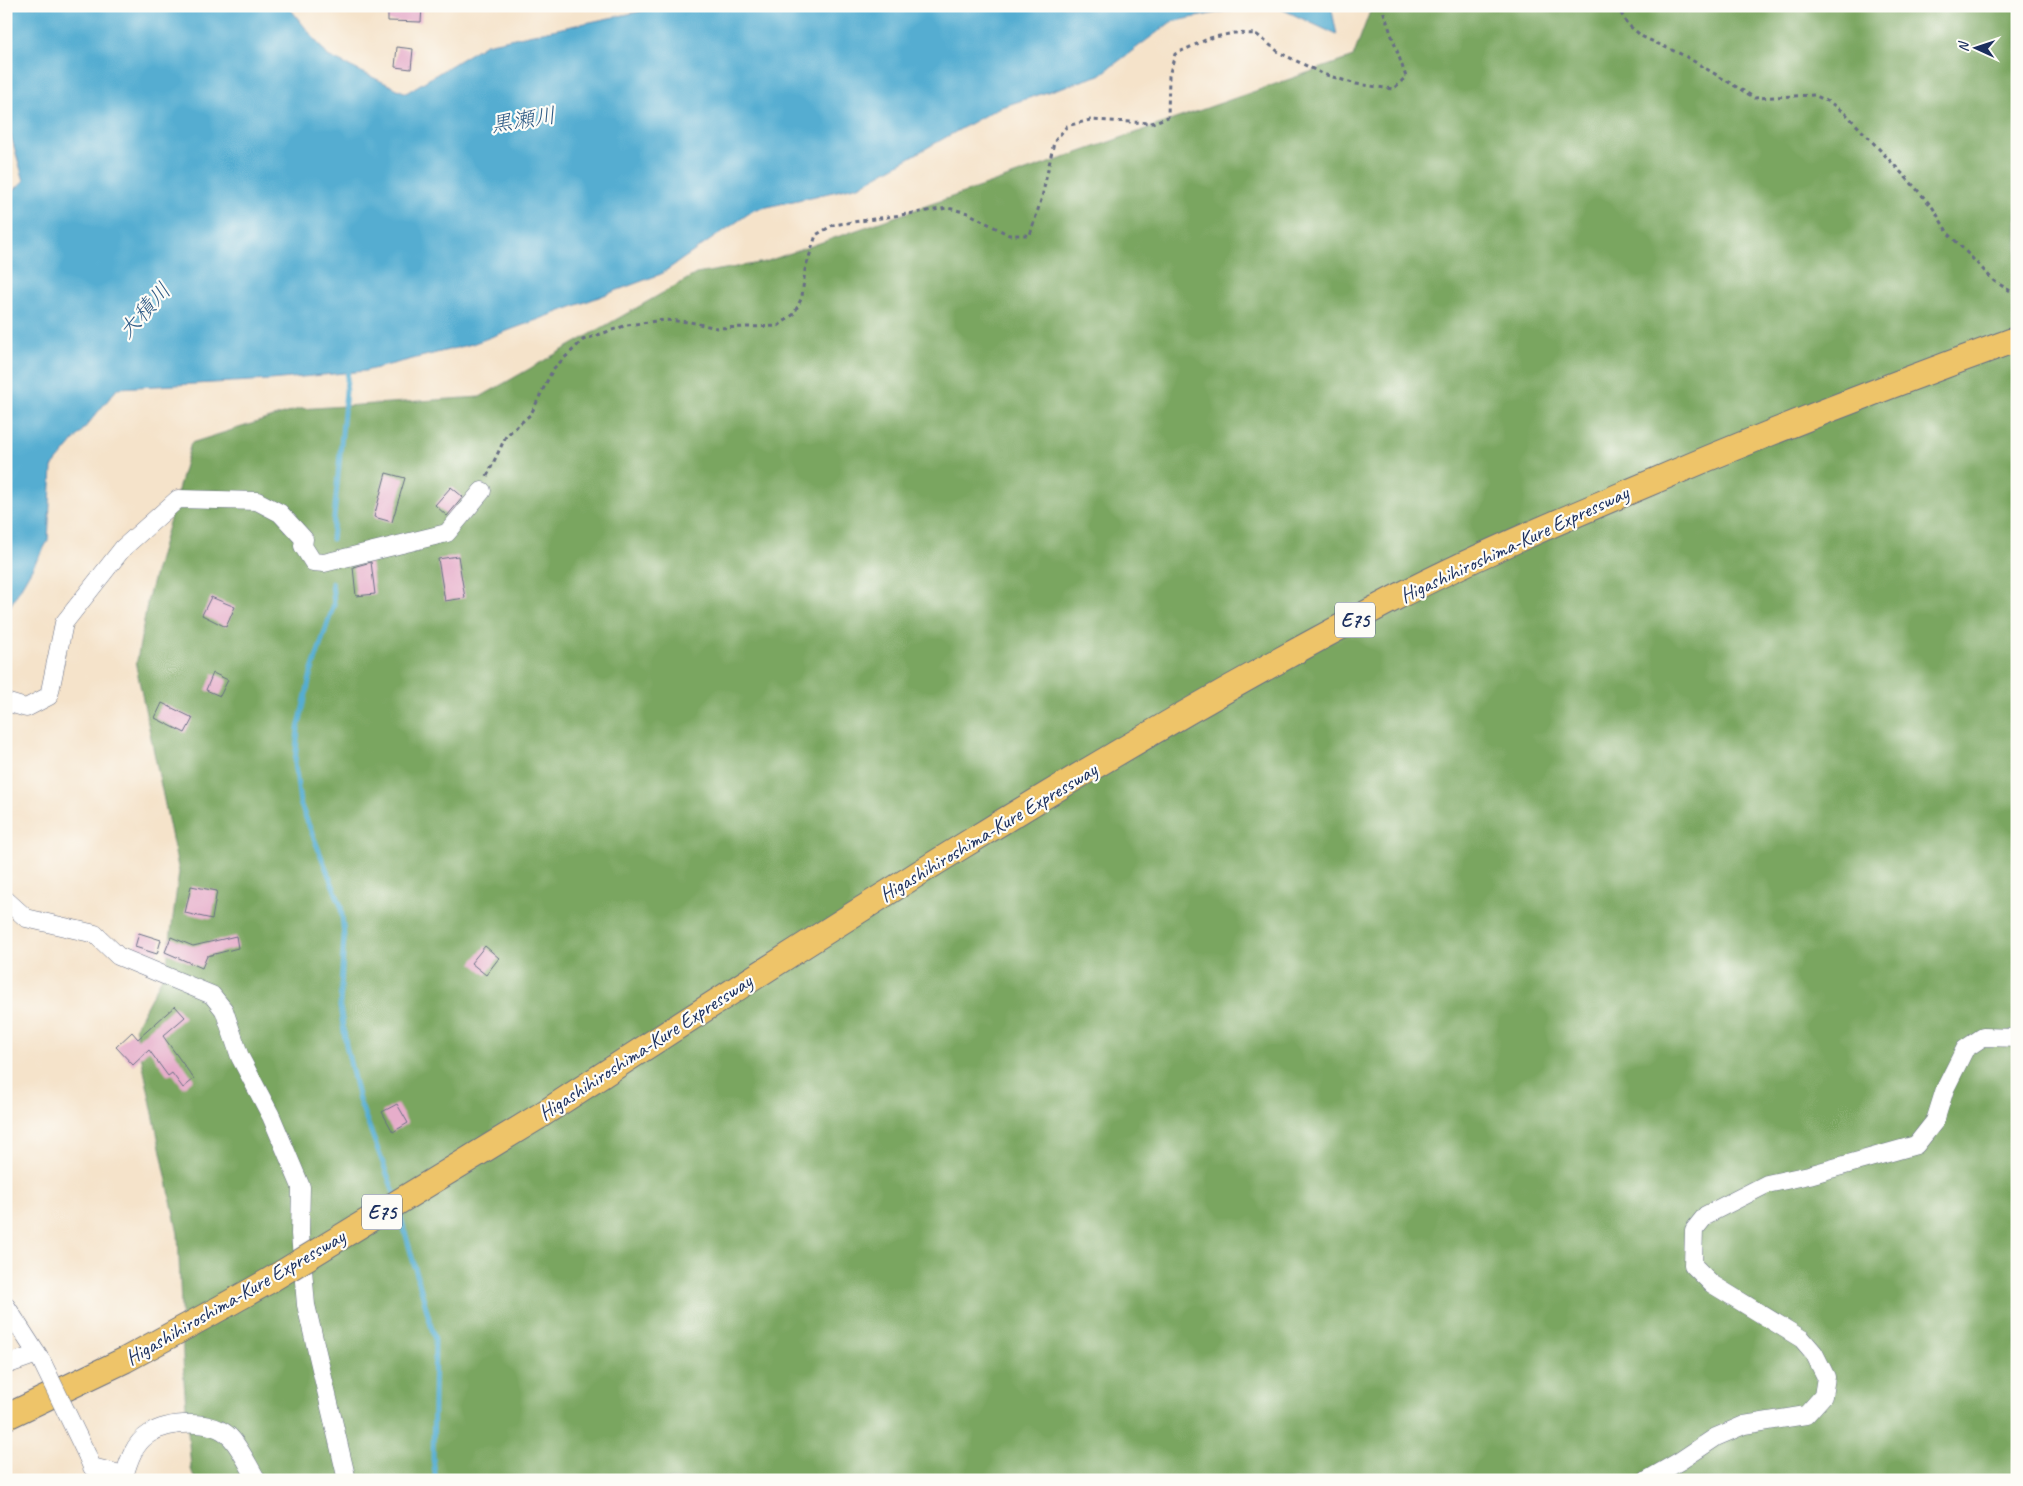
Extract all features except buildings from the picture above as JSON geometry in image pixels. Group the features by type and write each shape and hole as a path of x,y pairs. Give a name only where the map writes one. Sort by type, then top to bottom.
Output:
{"highway":[{"name":"Higashihiroshima-Kure Expressway","path":"6,1417 125,1360 266,1282 538,1116 880,897 1089,769 1240,683 1398,597 1542,528 1683,468 1879,389 2017,339"}],"street":[{"path":"6,702 26,708 49,696 64,623 123,548 178,498 257,501 280,513 304,539 304,546 313,562 324,563 447,533 482,490"},
{"path":"6,900 26,918 95,934 118,956 212,995 224,1010 240,1057 271,1116 300,1187 300,1234 306,1305 347,1480"},
{"path":"1647,1480 1716,1437 1744,1425 1806,1415 1823,1396 1826,1377 1814,1353 1802,1339 1712,1284 1693,1265 1694,1230 1706,1214 1767,1184 1809,1175 1916,1145 1935,1121 1945,1089 1964,1049 1983,1037 2017,1038"},
{"path":"6,1306 39,1358 92,1467 123,1477 131,1454 149,1434 179,1424 198,1424 208,1425 230,1436 257,1480"},
{"path":"6,1365 39,1358"}],"path":[{"path":"482,490 506,436 531,414 552,369 583,340 627,325 664,320 690,322 717,328 778,326 794,314 802,297 805,270 816,235 833,225 948,208 968,213 1009,236 1030,235 1042,197 1054,142 1067,126 1090,120 1152,123 1168,117 1169,76 1175,54 1210,38 1234,33 1256,34 1280,54 1323,74 1356,84 1393,89 1406,77 1384,13 1384,6"},
{"path":"1617,6 1627,24 1643,37 1685,56 1755,98 1814,95 1832,103 1847,115 1934,208 1948,234 1994,281 2017,295"}],"green space":[{"path":"1372,6 2017,6 2017,1480 195,1480 191,1469 184,1381 178,1234 135,1027 166,970 179,872 136,666 148,598 191,443 299,409 480,397 696,274 765,262 1353,57"}],"water":[{"path":"14,6 288,6 328,56 406,93 486,44 666,6 1251,6 1171,22 1100,75 998,108 859,186 754,210 661,274 472,344 365,371 270,380 118,388 52,467 48,541 6,613 6,197 24,181 6,119 6,50"},
{"path":"1275,6 1331,6 1337,35"}],"waterway":[{"path":"332,539 348,370 346,366"},
{"path":"332,583 334,604 311,673 298,729 295,763 300,803 341,906 344,936 340,1006 346,1045 359,1100 395,1195"},
{"path":"399,1210 435,1340 433,1458 436,1480"}],"water label":[{"name":"黒瀬川","path":"523,119"},
{"name":"大積川","path":"144,310"}]}
